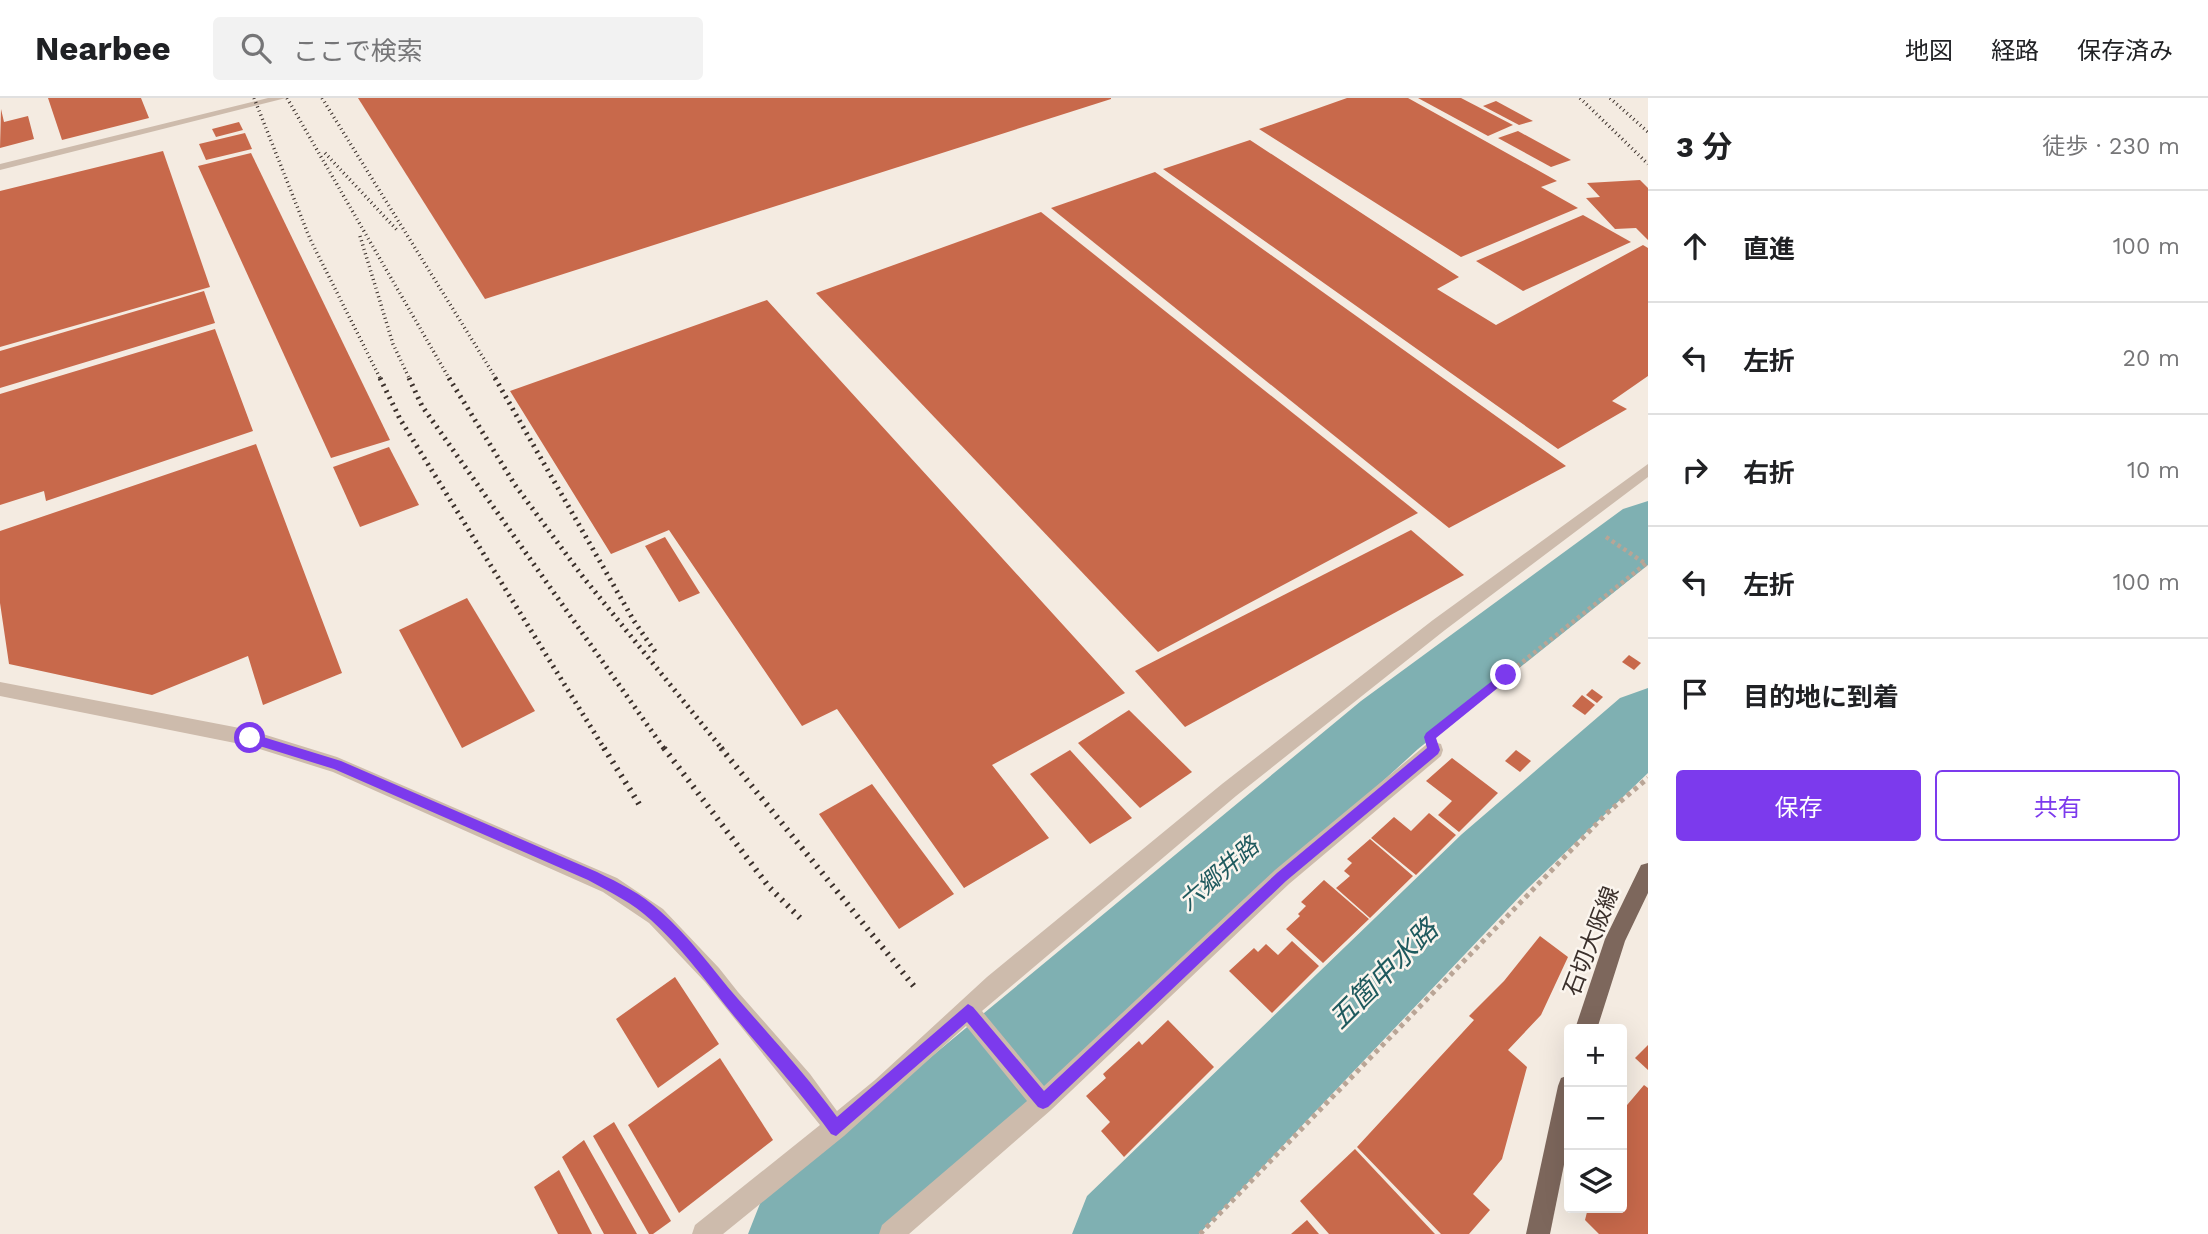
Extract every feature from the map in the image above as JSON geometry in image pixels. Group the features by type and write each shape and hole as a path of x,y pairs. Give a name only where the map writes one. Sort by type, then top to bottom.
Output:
{"main road":[{"name":"石切大阪線","path":"1588,1024 1615,939 1648,872"},
{"path":"1538,1234 1569,1087"}],"street":[{"path":"0,167 281,98"},
{"path":"704,1234 836,1128 1116,883 1310,724 1648,469"},
{"path":"0,689 250,738 337,765 610,885 656,916 703,966 802,1082 836,1128"},
{"path":"891,1234 1039,1096 1282,877 1434,750"},
{"path":"968,1012 1039,1096"}],"path":[{"path":"1434,750 1430,737 1645,563 1598,532"},
{"path":"1200,1234 1607,813 1648,778"}],"building":[{"path":"48,98 141,98 149,118 62,140"},
{"path":"358,98 1111,98 1111,99 485,299"},
{"path":"1347,98 1408,98 1557,181 1541,187 1578,208 1461,257 1259,129"},
{"path":"1418,98 1461,98 1513,125 1488,136"},
{"path":"1496,101 1533,121 1519,125 1483,106"},
{"path":"1,109 4,122 28,116 34,139 0,148"},
{"path":"239,122 243,130 216,137 212,129"},
{"path":"1518,131 1571,160 1551,167 1498,138"},
{"path":"245,133 252,149 206,160 199,144"},
{"path":"1250,140 1459,277 1437,289 1496,325 1643,245 1648,248 1648,376 1612,401 1627,409 1558,449 1163,169"},
{"path":"163,151 210,287 0,347 0,191"},
{"path":"251,153 390,440 331,458 198,166"},
{"path":"1155,172 1566,466 1449,528 1051,208"},
{"path":"1640,180 1648,188 1648,240 1636,228 1615,229 1586,198 1600,197 1587,183"},
{"path":"1041,212 1418,513 1158,652 816,293"},
{"path":"1583,215 1631,242 1523,291 1476,261"},
{"path":"204,291 215,323 0,388 0,351"},
{"path":"767,300 1125,693 992,765 1049,838 964,888 837,709 802,726 669,530 611,554 510,391"},
{"path":"215,329 253,431 46,501 44,491 0,505 0,394"},
{"path":"256,444 342,673 263,705 248,656 152,695 9,664 0,603 0,531"},
{"path":"389,447 419,505 360,527 333,467"},
{"path":"1411,530 1464,575 1185,727 1135,671"},
{"path":"665,537 700,593 679,602 645,546"},
{"path":"467,598 535,711 462,748 399,630"},
{"path":"1629,655 1641,663 1634,670 1622,662"},
{"path":"1592,689 1603,697 1597,703 1586,695"},
{"path":"1582,695 1595,705 1585,715 1572,706"},
{"path":"1129,710 1192,772 1140,808 1078,743"},
{"path":"1070,750 1132,818 1090,844 1030,774"},
{"path":"1516,750 1531,761 1520,772 1505,761"},
{"path":"1452,758 1498,793 1459,832 1438,815 1452,801 1426,781"},
{"path":"872,784 954,894 899,929 819,814"},
{"path":"1429,813 1456,835 1416,875 1371,838 1394,817 1411,831"},
{"path":"1370,839 1413,876 1370,918 1336,888 1350,876 1344,871 1352,863 1347,859"},
{"path":"1324,880 1369,919 1323,963 1286,929 1306,906 1301,902"},
{"path":"1540,936 1568,957 1541,1015 1508,1050 1527,1067 1502,1159 1473,1194 1490,1210 1469,1234 1441,1234 1357,1147 1474,1020 1469,1016 1504,981"},
{"path":"1292,941 1319,966 1272,1013 1229,971 1254,948 1258,952 1266,944 1278,955"},
{"path":"675,977 719,1044 658,1088 616,1019"},
{"path":"1168,1020 1214,1067 1124,1157 1101,1131 1110,1122 1086,1096 1106,1078 1103,1074 1139,1041 1142,1045"},
{"path":"1648,1045 1648,1070 1635,1058"},
{"path":"720,1058 773,1140 679,1213 628,1125"},
{"path":"1644,1085 1648,1088 1648,1234 1599,1234 1585,1220 1587,1213 1627,1213 1627,1105"},
{"path":"614,1122 671,1221 653,1234 649,1234 593,1136"},
{"path":"584,1140 637,1234 604,1234 562,1157"},
{"path":"1355,1149 1435,1234 1329,1234 1300,1201"},
{"path":"559,1170 592,1234 558,1234 534,1187"},
{"path":"1307,1220 1319,1234 1291,1234"}],"waterway":[{"name":"六郷井路","path":"801,1234 941,1116 1390,725 1462,667 1648,527"},
{"name":"五箇中水路","path":"1125,1234 1493,863 1648,722"}],"railway":[{"path":"254,98 310,239 380,378"},
{"path":"287,98 450,380"},
{"path":"322,98 497,380"},
{"path":"1580,98 1648,164"},
{"path":"1610,98 1648,132"},
{"path":"325,153 397,230"},
{"path":"360,236 393,344 410,380"},
{"path":"380,378 400,419 605,750"},
{"path":"409,378 422,406 665,750"},
{"path":"449,378 515,485 583,577 723,750"},
{"path":"495,378 634,621 656,653"},
{"path":"604,748 639,804"},
{"path":"664,748 769,887 804,922"},
{"path":"721,748 917,990"}],"route":[{"path":"250,738 337,765 621,890 656,916 712,975 730,1000 802,1082 836,1128 968,1012 1043,1102 1282,877 1434,750 1430,737 1506,675"}]}
